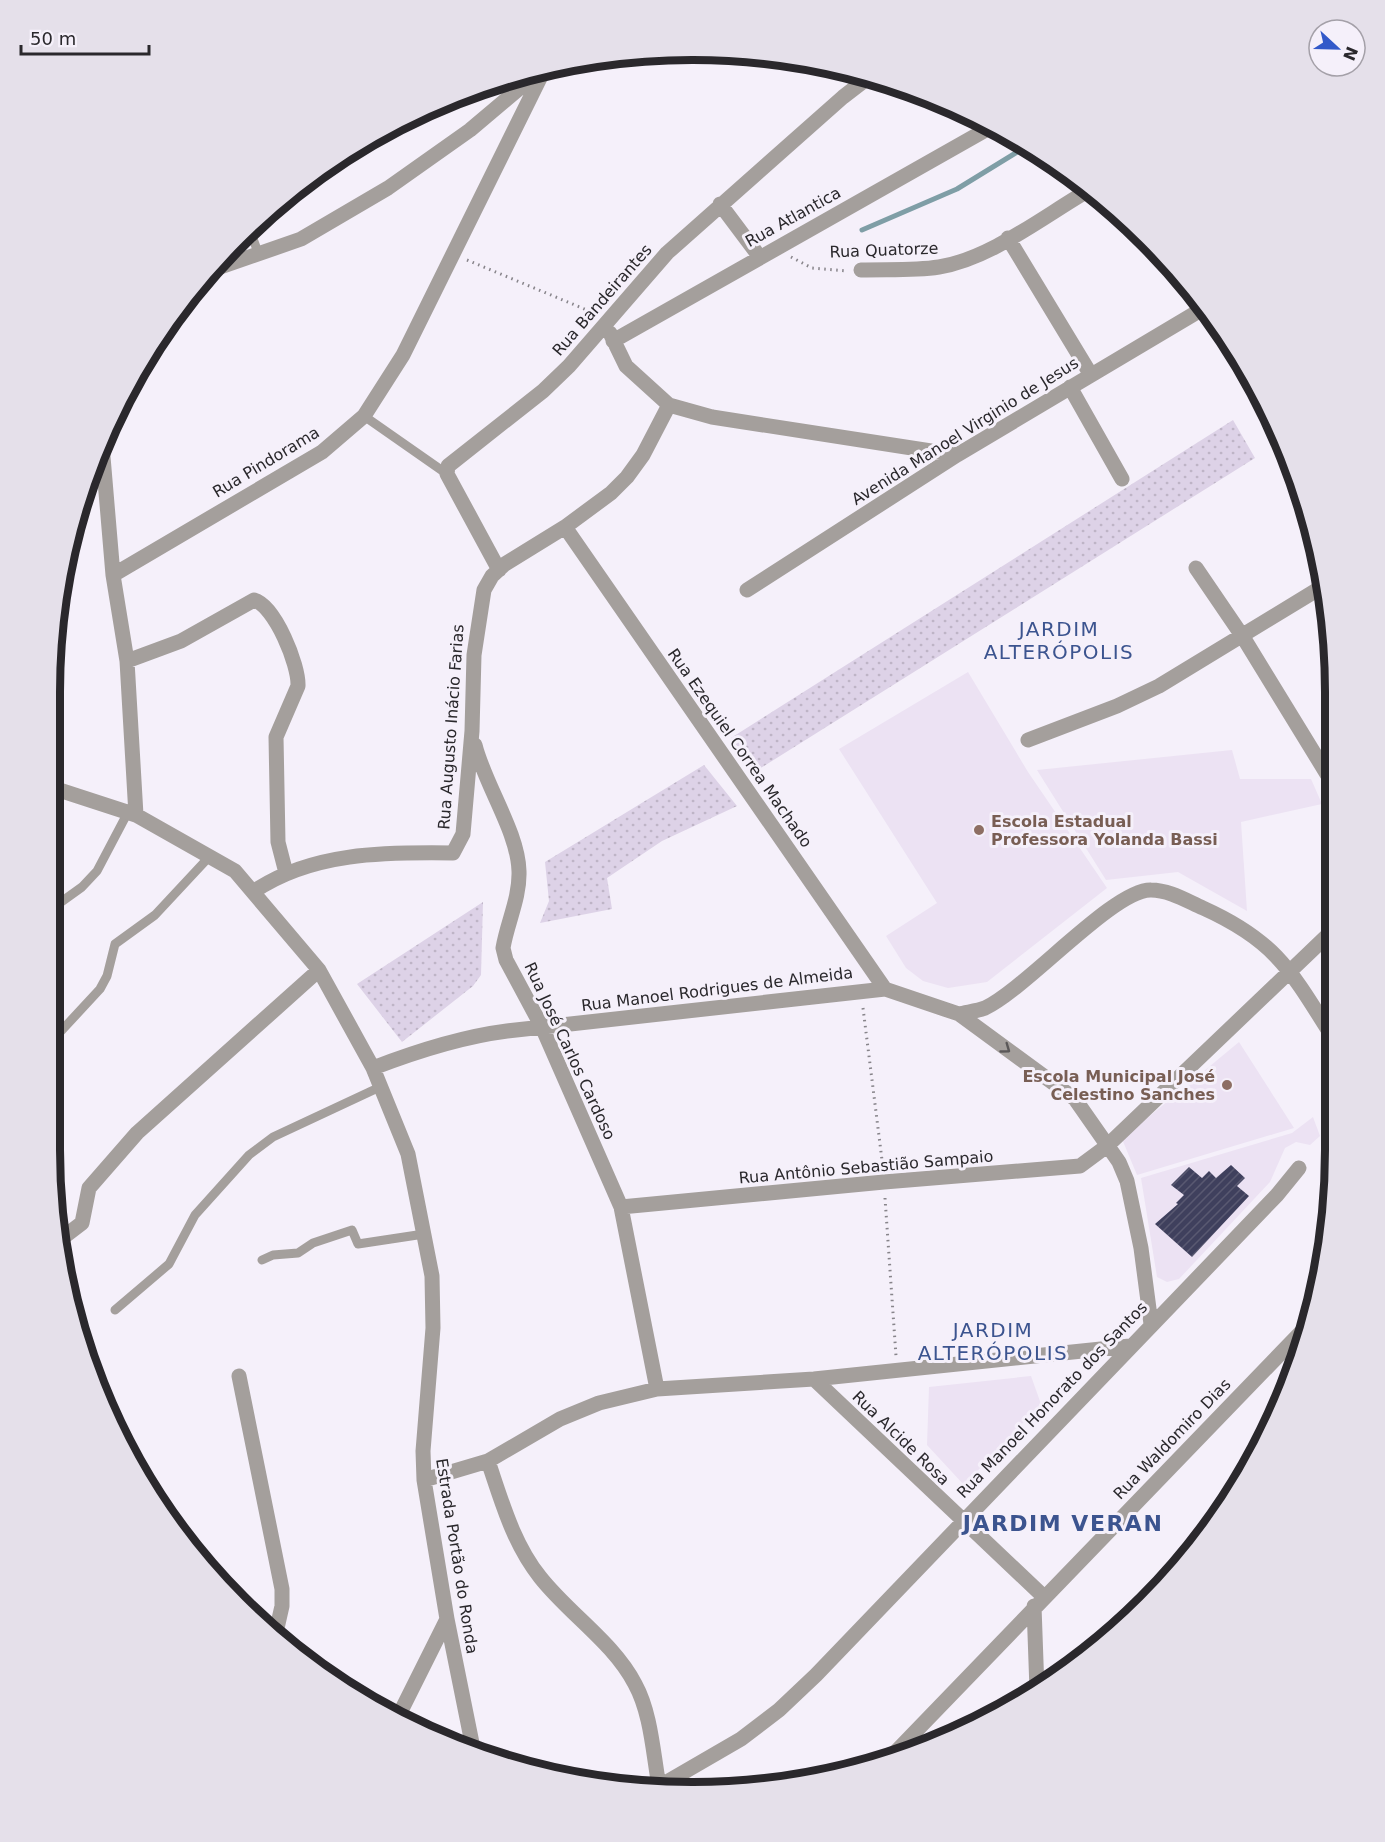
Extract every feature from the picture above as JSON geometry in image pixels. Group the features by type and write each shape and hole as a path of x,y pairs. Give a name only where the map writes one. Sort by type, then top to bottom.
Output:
{"street":[{"name":"Rua Pindorama","path":"113,575 322,452 364,416 403,355 539,79"},
{"path":"226,266 301,239 388,188 470,130 526,83"},
{"name":"Rua Bandeirantes","path":"447,474 448,466 543,391 667,254 720,204 861,84"},
{"name":"Rua Atlantica","path":"613,341 759,256 983,131"},
{"name":"Rua Quatorze","path":"861,270 937,267 980,254 1082,194"},
{"path":"720,204 759,256"},
{"path":"1008,238 1091,375"},
{"name":"Avenida Manoel Virginio de Jesus","path":"747,590 957,455 1197,312"},
{"path":"606,322 613,341 627,366 669,405 723,419 957,455"},
{"path":"1070,387 1122,479"},
{"name":"Rua Augusto Inácio Farias","path":"253,892 274,877 334,859 364,854 453,853 463,834 472,731 474,655 478,615 484,590 499,570 565,527 627,477 643,455 669,405"},
{"path":"103,463 113,575 127,661 131,814"},
{"path":"447,474 499,570"},
{"name":"Rua Ezequiel Correa Machado","path":"565,527 885,989"},
{"path":"1196,568 1243,637 1325,771"},
{"path":"1028,740 1117,706 1159,686 1243,637 1317,590"},
{"path":"127,661 181,640 254,600 266,608 288,646 298,677 297,686 276,737 278,842 286,873"},
{"name":"Rua José Carlos Cardoso","path":"472,731 483,771 516,850 519,872 503,948 506,960 543,1028 621,1207 657,1389"},
{"name":"Estrada Portão do Ronda","path":"60,790 131,814 235,871 319,970 373,1068 408,1154 432,1276 433,1328 423,1451 424,1480 447,1619 472,1742"},
{"path":"959,1014 985,1008 1017,986 1125,899 1152,890 1169,893 1243,930 1268,946 1290,969 1325,1025"},
{"name":"Rua Antônio Sebastião Sampaio","path":"621,1207 884,1182 1080,1167 1107,1146 1325,938"},
{"path":"66,1235 82,1223 89,1188 136,1133 319,970"},
{"name":"Rua Manoel Rodrigues de Almeida","path":"373,1068 421,1050 471,1036 885,989 959,1014 1075,1099 1119,1162 1131,1197 1142,1248 1151,1324"},
{"name":"Rua Manoel Honorato dos Santos","path":"668,1781 741,1739 779,1710 816,1675 1299,1168"},
{"name":"Rua Waldomiro Dias","path":"901,1746 1296,1338"},
{"path":"424,1480 488,1461 560,1419 599,1403 657,1389 814,1379 1130,1346"},
{"path":"239,1376 282,1589 282,1606 277,1627"},
{"name":"Rua Alcide Rosa","path":"814,1379 962,1521 1039,1601"},
{"path":"488,1461 519,1548 541,1579 608,1648 635,1683 643,1703 659,1781"},
{"path":"1037,1679 1039,1601"},
{"path":"401,1711 447,1619"}],"lane":[{"path":"253,238 259,255"},
{"path":"364,416 447,474"},
{"path":"60,903 82,887 97,871 131,814"},
{"path":"60,1032 100,989 107,976 115,944 155,915 210,856"},
{"path":"116,1310 169,1264 195,1215 249,1155 273,1137 380,1087"},
{"path":"262,1260 273,1255 298,1253 313,1243 352,1230 358,1244 424,1234"}],"path":[{"name":"Rua Quatorze","path":"777,246 796,261 812,268 833,272 861,270"},
{"path":"454,255 594,313 606,322"}],"shaded area":[{"path":"1233,420 1255,458 756,771 731,738"},
{"name":"Escola Estadual Professora Yolanda Bassi","path":"968,672 1028,772 1107,888 987,982 948,988 923,981 906,968 886,936 937,903 839,749"},
{"path":"1232,750 1240,779 1311,779 1322,804 1241,822 1247,911 1178,872 1106,880 1037,770"},
{"path":"704,765 737,806 662,841 607,878 612,909 540,923 549,901 545,862"},
{"path":"483,902 481,975 473,986 402,1042 357,984"},
{"name":"Escola Municipal José Celestino Sanches","path":"1239,1042 1294,1128 1137,1175 1122,1139"},
{"path":"1313,1117 1320,1136 1310,1145 1296,1142 1285,1148 1270,1182 1179,1279 1167,1282 1157,1277 1141,1178 1292,1133"},
{"path":"1031,1376 1041,1404 964,1485 927,1445 929,1387"}],"building":[{"path":"1231,1165 1245,1178 1237,1186 1249,1196 1192,1257 1155,1224 1178,1204 1176,1203 1184,1195 1171,1185 1189,1167 1202,1178 1209,1171 1216,1178"}],"waterway":[{"path":"862,230 957,189 1019,151"}],"place":[{"name":"Escola Estadual Professora Yolanda Bassi","path":"979,830"},
{"name":"Escola Municipal José Celestino Sanches","path":"1227,1085"}],"district":[{"name":"JARDIM ALTERÓPOLIS","path":"1059,640"},
{"name":"JARDIM ALTERÓPOLIS","path":"993,1342"},
{"name":"JARDIM VERAN","path":"1063,1523"}]}
